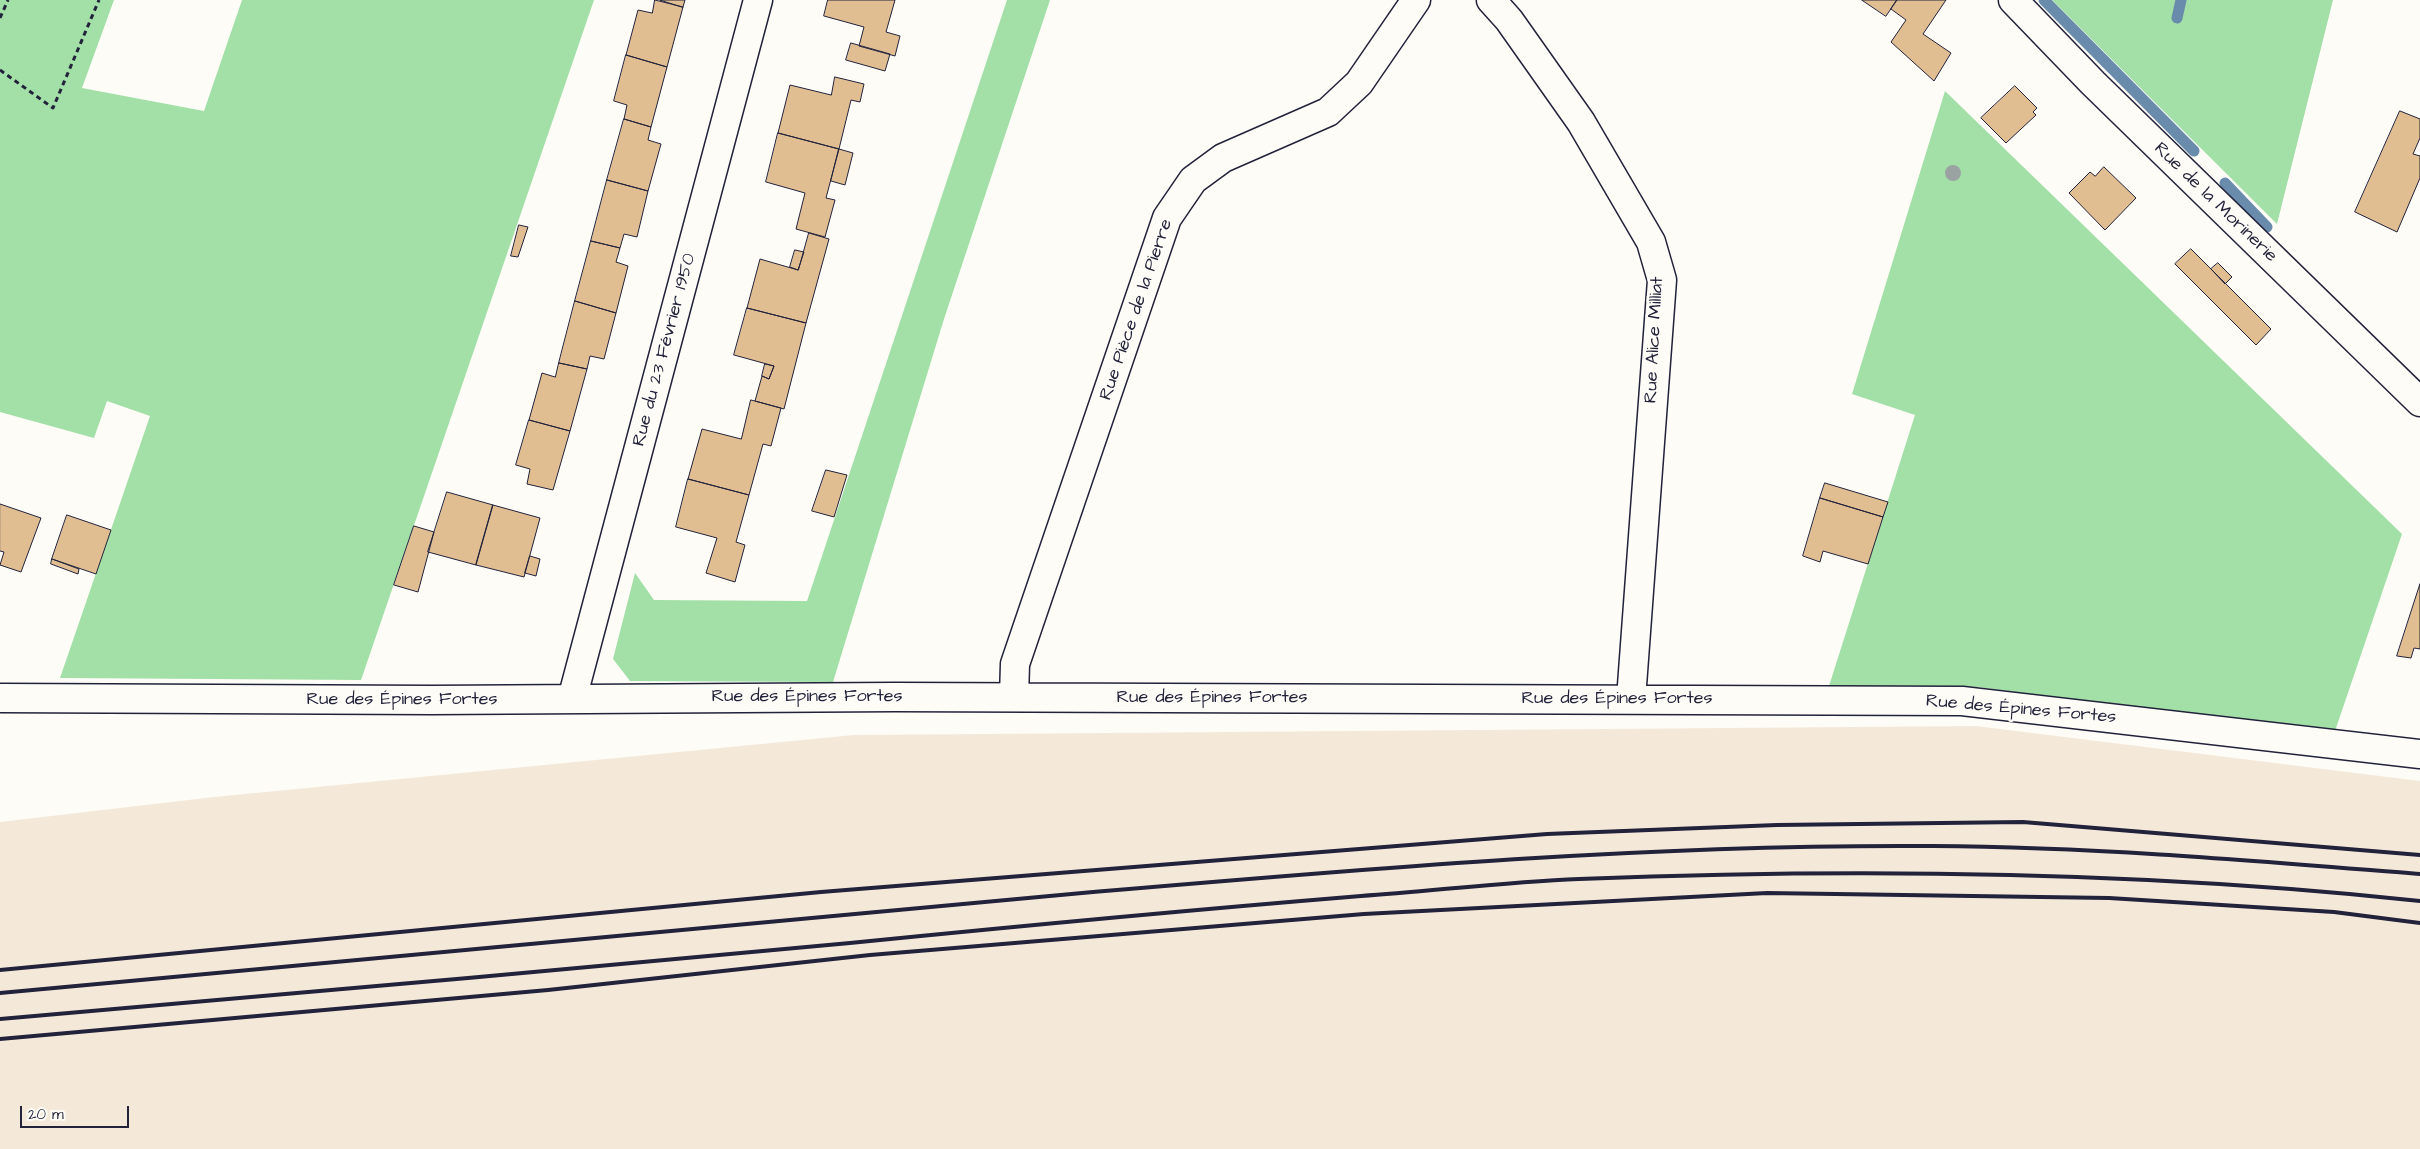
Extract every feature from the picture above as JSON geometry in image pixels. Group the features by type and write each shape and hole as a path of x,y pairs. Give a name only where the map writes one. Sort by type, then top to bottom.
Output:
{"street":[{"name":"Rue du 23 Février 1950","path":"572,700 758,0"},
{"name":"Rue Pièce de la Pierre","path":"1014,697 1015,664 1167,218 1193,180 1223,158 1328,112 1359,83 1416,0"},
{"name":"Rue Alice Milliat","path":"1490,0 1509,20 1581,122 1651,242 1662,280 1630,699"},
{"name":"Rue de la Morinerie","path":"2013,0 2092,83 2420,402"},
{"name":"Rue des Épines Fortes","path":"0,698 572,700 1014,697 1962,701 2420,754"}],"path":[{"path":"0,18 8,0"},
{"path":"0,70 53,108 100,0"}],"shaded area":[{"path":"1976,726 2420,781 2420,1149 0,1149 0,822 214,797 854,735"}],"green space":[{"path":"0,0 114,0 82,88 204,111 242,0 594,0 361,680 60,678 150,416 107,401 94,438 0,412"},
{"path":"1007,0 1050,0 944,319 833,682 630,681 613,659 635,573 654,600 807,601"},
{"path":"2052,0 2333,0 2277,224"},
{"path":"1945,91 2402,534 2334,734 1977,687 1829,686 1915,415 1852,394"}],"building":[{"path":"655,0 683,7 667,67 626,55 638,10 652,13"},
{"path":"660,0 685,0 683,7"},
{"path":"828,0 895,0 886,32 900,36 895,56 859,46 864,27 824,16"},
{"path":"1862,0 1897,0 1886,16"},
{"path":"1897,0 1946,0 1923,34 1951,53 1934,81 1891,42 1906,20 1891,9"},
{"path":"851,43 890,54 885,71 846,60"},
{"path":"626,55 667,67 651,127 624,119 627,105 614,101"},
{"path":"835,77 864,84 860,102 851,100 839,149 778,133 790,85 831,95"},
{"path":"2015,86 2037,108 2033,112 2036,115 2006,143 1981,118"},
{"path":"2400,111 2420,119 2420,138 2413,154 2420,156 2420,178 2397,232 2355,212"},
{"path":"624,119 651,127 648,140 661,144 648,191 607,180"},
{"path":"778,133 839,149 826,198 835,200 825,237 796,229 805,193 766,182"},
{"path":"839,149 853,153 845,185 831,181"},
{"path":"2104,167 2136,198 2105,230 2069,193 2090,172 2095,176"},
{"path":"607,180 648,191 637,237 624,234 620,248 591,241"},
{"path":"519,225 528,227 518,257 511,256"},
{"path":"809,233 829,239 806,323 747,308 760,259 798,270"},
{"path":"591,241 620,248 616,262 628,266 616,313 575,301"},
{"path":"2191,249 2271,329 2256,345 2175,264"},
{"path":"795,250 804,252 798,270 790,267"},
{"path":"2218,263 2232,277 2225,284 2211,269"},
{"path":"575,301 616,313 604,359 590,356 587,369 559,363"},
{"path":"747,308 806,323 784,409 755,401 762,376 769,379 774,366 734,355"},
{"path":"559,363 587,369 570,431 529,420 542,373 555,377"},
{"path":"765,364 774,366 769,379 762,376"},
{"path":"751,400 781,408 771,446 763,444 749,495 688,479 702,429 741,439"},
{"path":"529,420 570,431 553,490 527,484 530,469 516,465"},
{"path":"826,470 847,475 834,517 812,511"},
{"path":"688,479 749,495 736,542 745,545 735,582 706,573 717,538 676,527"},
{"path":"1825,483 1888,502 1883,517 1820,498"},
{"path":"447,492 493,505 476,565 428,552"},
{"path":"1820,498 1883,517 1868,564 1823,551 1820,562 1803,556"},
{"path":"0,504 41,518 21,572 0,565 4,552 0,551"},
{"path":"493,505 540,518 524,577 476,565"},
{"path":"67,515 111,530 96,574 52,559"},
{"path":"414,526 434,532 418,592 394,585"},
{"path":"530,556 540,559 536,576 525,573"},
{"path":"52,559 79,569 78,574 51,564"},
{"path":"2420,584 2420,649 2414,648 2411,658 2397,656"}],"waterway":[{"path":"2044,0 2194,151"},
{"path":"2177,18 2181,0"},
{"path":"2225,183 2267,227"}],"railway":[{"path":"0,970 821,892 1547,834 1777,825 2023,822 2420,855"},
{"path":"0,993 1093,892 1408,866 1618,853 1828,846 1994,847 2177,856 2420,874"},
{"path":"0,1019 638,963 1041,924 1552,880 1789,874 1895,873 2000,875 2211,883 2420,901"},
{"path":"0,1039 548,990 870,955 1364,914 1767,893 2109,898 2334,912 2420,923"}]}
